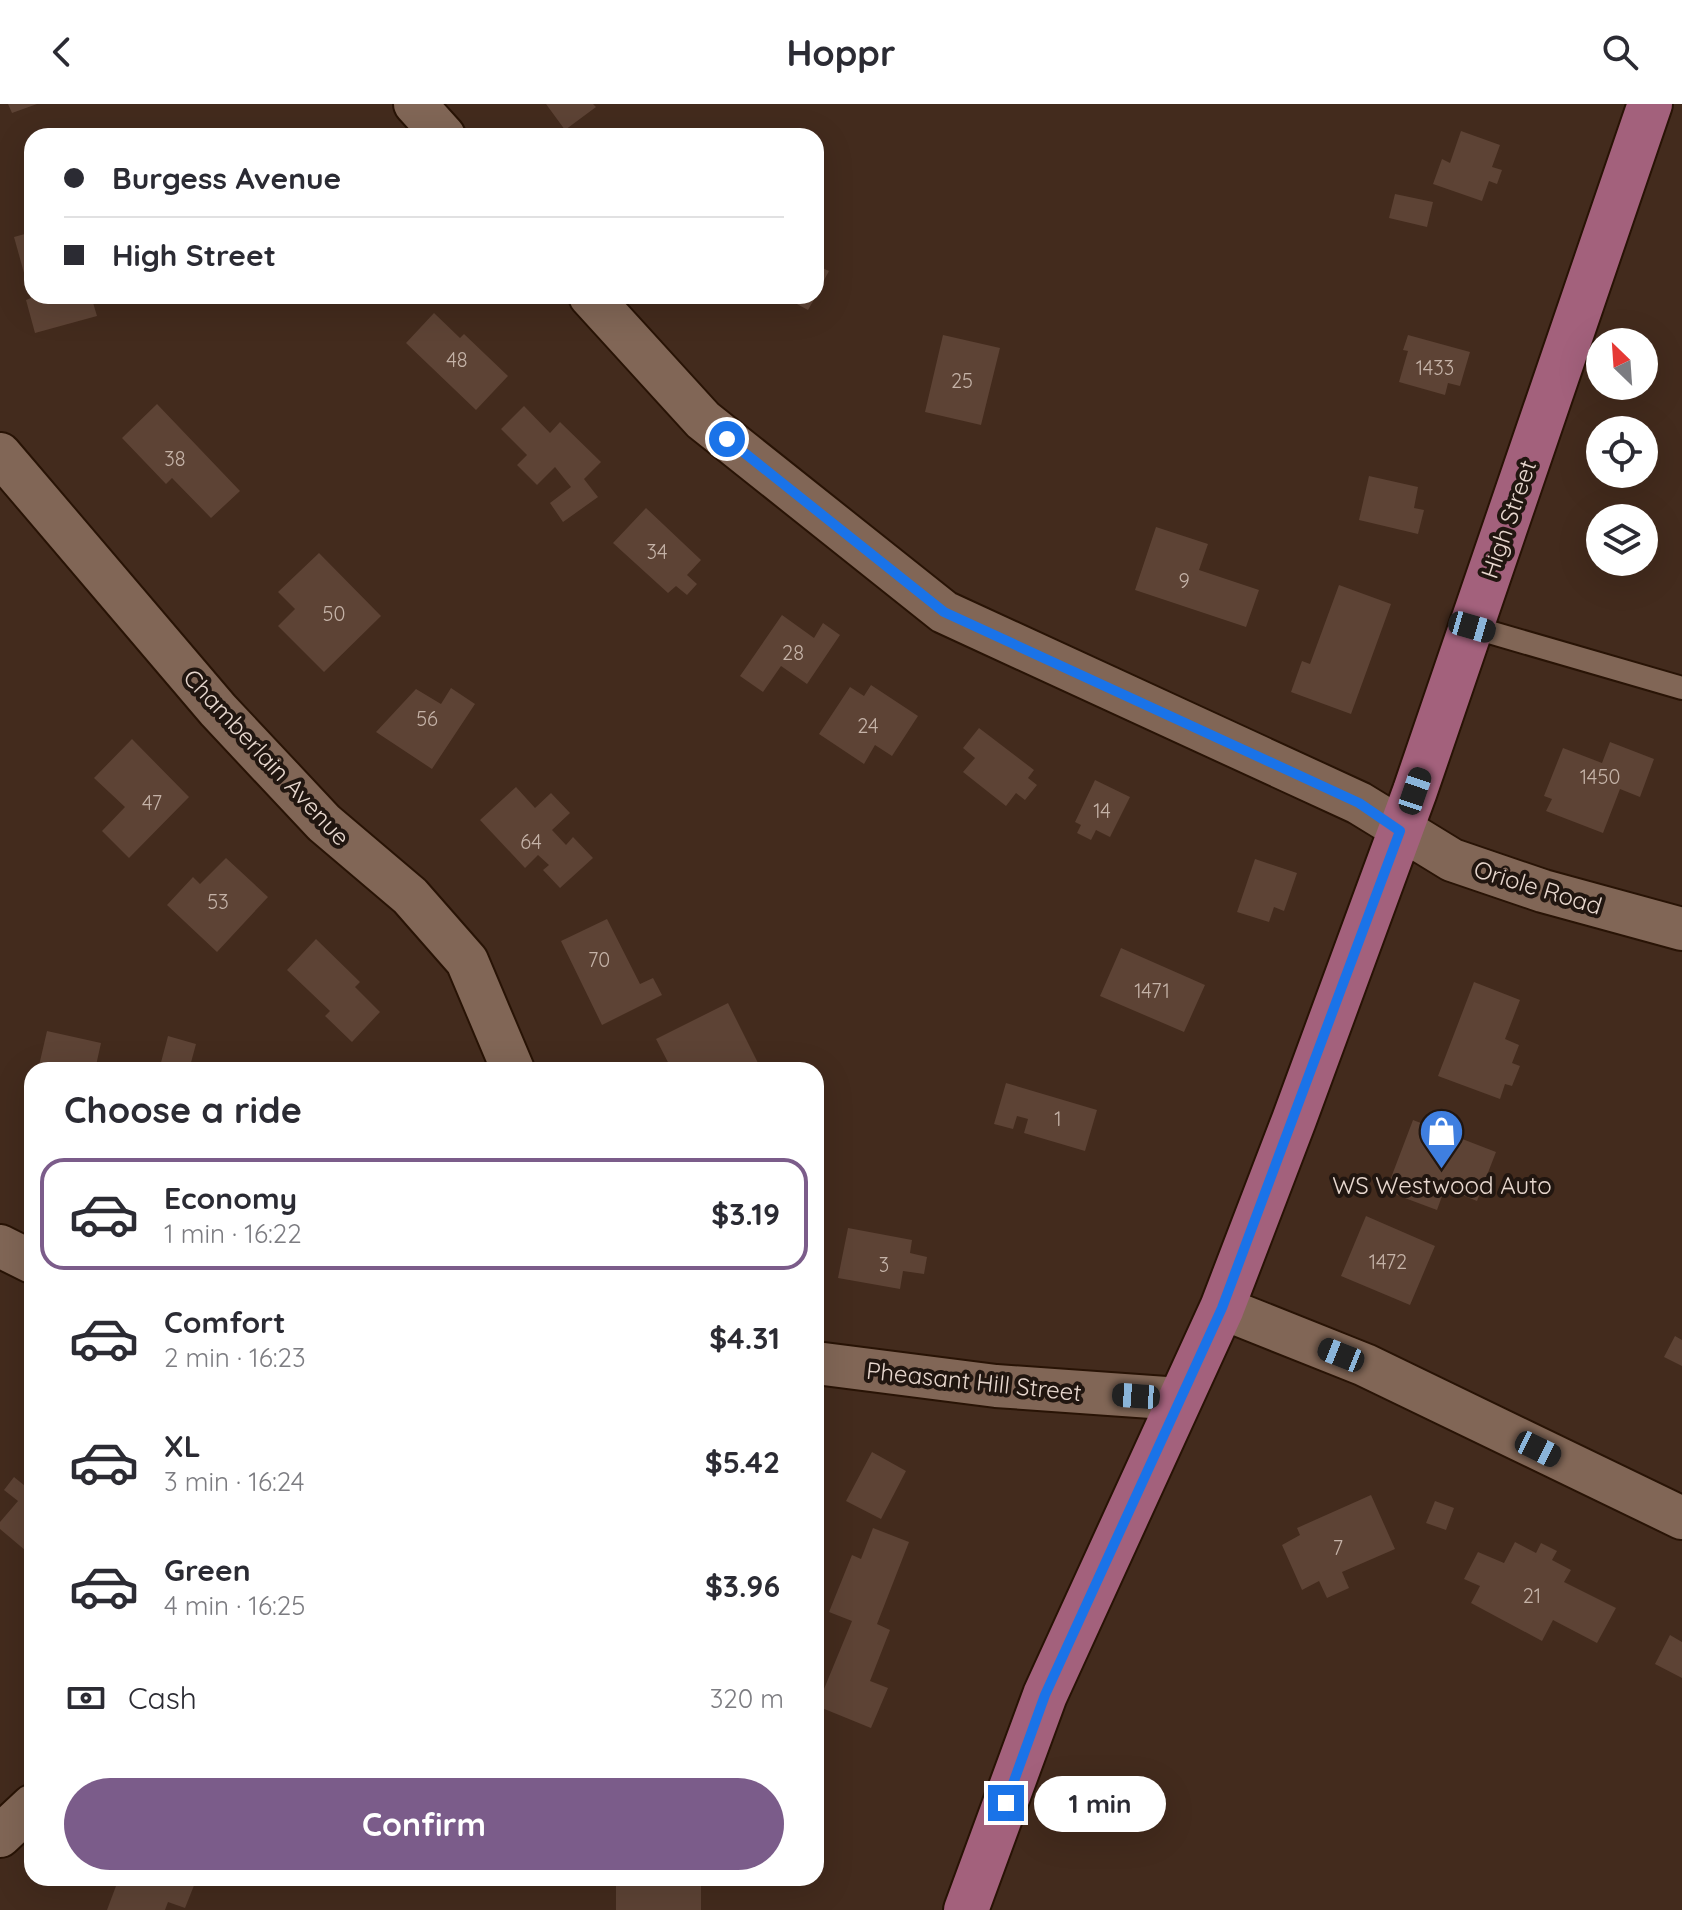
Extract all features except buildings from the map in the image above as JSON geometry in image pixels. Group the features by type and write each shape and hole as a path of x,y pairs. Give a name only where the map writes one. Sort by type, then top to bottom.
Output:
{"main road":[{"name":"High Street","path":"966,1910 1045,1695 1222,1308 1400,831 1650,104"}],"street":[{"path":"415,104 437,128"},
{"name":"Oriole Road","path":"597,304 703,420 944,612 1359,803 1400,831 1452,860 1543,891 1682,929"},
{"name":"Chamberlain Avenue","path":"0,454 218,710 324,823 410,896 467,961 510,1062"},
{"path":"0,1246 24,1258"},
{"path":"1222,1308 1365,1365 1682,1518"},
{"name":"Pheasant Hill Street","path":"824,1364 996,1386 1180,1399"},
{"path":"0,1836 24,1814"}],"lane":[{"path":"1472,627 1682,688"}],"place":[{"name":"WS Westwood Auto","path":"1442,1170"}],"route":[{"path":"727,439 944,612 1359,803 1400,831 1222,1308 1045,1695 1006,1803"}]}
